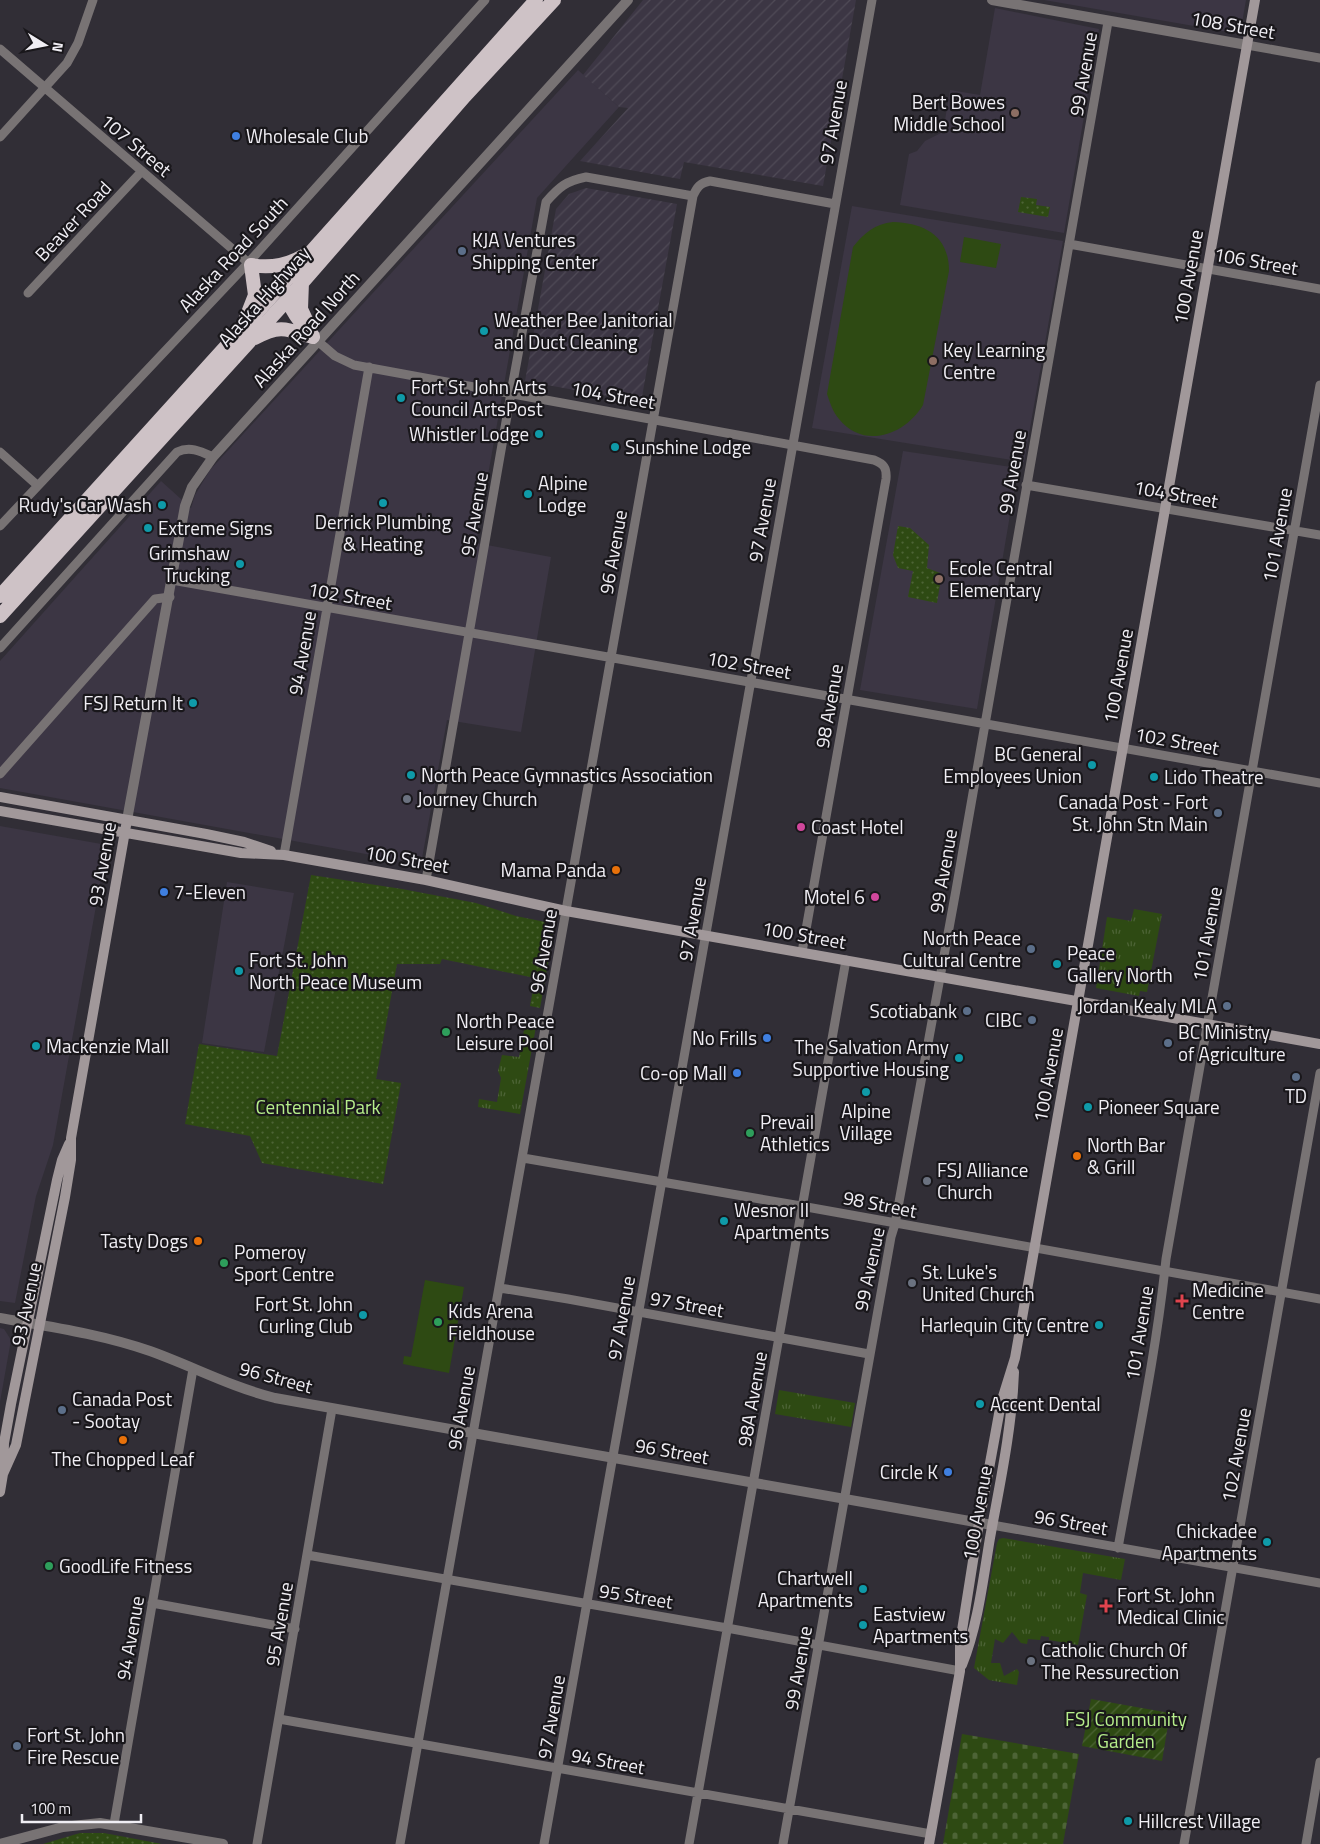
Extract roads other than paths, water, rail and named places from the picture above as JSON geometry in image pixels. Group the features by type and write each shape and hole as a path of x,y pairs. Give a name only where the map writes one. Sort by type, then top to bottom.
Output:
{"highway":[{"name":"Alaska Highway","path":"0,616 245,335 268,300 536,0"},
{"name":"Alaska Highway","path":"0,596 245,335 266,322 288,299 466,96 554,0"},
{"path":"250,264 261,267 282,265 294,262 310,252"},
{"path":"250,264 263,286 268,300 266,322"},
{"path":"250,264 255,295 245,335 278,328 289,329 316,339"},
{"path":"285,281 288,299 297,319 316,339"},
{"path":"302,282 301,309 316,339"}],"main road":[{"name":"100 Avenue","path":"930,1839 960,1671 960,1643 979,1523 1001,1404 1015,1358 1255,0"},
{"name":"100 Street","path":"0,797 244,842 284,855"},
{"path":"2,812 16,807 31,809 52,806"},
{"name":"100 Street","path":"2,812 241,853 284,855 426,880 566,911 1320,1044"},
{"name":"93 Avenue","path":"0,1492 4,1474 16,1445 66,1188 71,1160 71,1138 127,820"},
{"name":"93 Avenue","path":"4,1474 4,1442 27,1323 56,1180 71,1138"},
{"name":"100 Avenue","path":"960,1671 970,1644 992,1526 1013,1406 1015,1358"}],"street":[{"path":"0,137 67,63 78,43 93,0"},
{"name":"Alaska Road South","path":"0,526 37,485 250,264 485,0"},
{"name":"Alaska Road North","path":"213,457 316,339 628,0"},
{"name":"97 Avenue","path":"544,1844 872,0"},
{"name":"108 Street","path":"992,0 1320,58"},
{"name":"99 Avenue","path":"783,1844 869,1354 940,977 1108,22"},
{"name":"107 Street","path":"0,49 250,264"},
{"name":"Beaver Road","path":"28,293 142,171"},
{"name":"95 Avenue","path":"426,880 546,202 562,185 586,176 693,196"},
{"name":"96 Avenue","path":"400,1844 693,196 696,188 701,183 710,181 835,204"},
{"name":"106 Street","path":"1069,244 1320,289"},
{"name":"104 Street","path":"316,339 342,361 874,460 884,466"},
{"name":"94 Avenue","path":"284,855 369,367"},
{"name":"101 Avenue","path":"1118,1548 1207,1024 1320,385"},
{"path":"0,648 177,452 191,448 213,457"},
{"path":"0,452 37,485"},
{"name":"93 Avenue","path":"127,820 187,501 192,487 213,457"},
{"name":"98 Avenue","path":"802,952 886,479 884,466"},
{"name":"104 Street","path":"1026,485 1320,536"},
{"name":"102 Street","path":"172,580 1320,783"},
{"path":"0,774 155,599 170,596"},
{"name":"98A Avenue","path":"689,1844 846,960"},
{"name":"102 Avenue","path":"1184,1844 1320,1073"},
{"name":"98 Street","path":"523,1158 1320,1299"},
{"name":"97 Street","path":"500,1288 869,1354"},
{"name":"96 Street","path":"0,1318 40,1324 123,1342 263,1395 332,1409 1320,1583"},
{"name":"94 Avenue","path":"114,1824 193,1369"},
{"name":"95 Avenue","path":"257,1844 332,1409"},
{"name":"95 Street","path":"307,1554 819,1644 960,1671"},
{"path":"152,1603 295,1629"},
{"name":"94 Street","path":"279,1718 790,1809 930,1839"},
{"path":"1306,1844 1320,1762"},
{"path":"0,1844 70,1825 91,1823 114,1824 222,1844"}],"place":[{"name":"Bert Bowes Middle School","path":"1015,113"},
{"name":"Wholesale Club","path":"236,136"},
{"name":"KJA Ventures Shipping Center","path":"462,251"},
{"name":"Weather Bee Janitorial and Duct Cleaning","path":"484,331"},
{"name":"Key Learning Centre","path":"933,361"},
{"name":"Fort St. John Arts Council ArtsPost","path":"401,398"},
{"name":"Whistler Lodge","path":"539,434"},
{"name":"Sunshine Lodge","path":"615,447"},
{"name":"Alpine Lodge","path":"528,494"},
{"name":"Derrick Plumbing & Heating","path":"383,503"},
{"name":"Rudy's Car Wash","path":"162,505"},
{"name":"Extreme Signs","path":"148,528"},
{"name":"Grimshaw Trucking","path":"240,564"},
{"name":"Ecole Central Elementary","path":"939,579"},
{"name":"FSJ Return It","path":"193,703"},
{"name":"BC General Employees Union","path":"1092,765"},
{"name":"North Peace Gymnastics Association","path":"411,775"},
{"name":"Lido Theatre","path":"1154,777"},
{"name":"Journey Church","path":"407,799"},
{"name":"Canada Post - Fort St. John Stn Main","path":"1218,813"},
{"name":"Coast Hotel","path":"801,827"},
{"name":"Mama Panda","path":"616,870"},
{"name":"7-Eleven","path":"164,892"},
{"name":"Motel 6","path":"875,897"},
{"name":"North Peace Cultural Centre","path":"1031,949"},
{"name":"Peace Gallery North","path":"1057,964"},
{"name":"Fort St. John North Peace Museum","path":"239,971"},
{"name":"Jordan Kealy MLA","path":"1227,1006"},
{"name":"Scotiabank","path":"967,1011"},
{"name":"CIBC","path":"1032,1020"},
{"name":"North Peace Leisure Pool","path":"446,1032"},
{"name":"No Frills","path":"767,1038"},
{"name":"BC Ministry of Agriculture","path":"1168,1043"},
{"name":"Mackenzie Mall","path":"36,1046"},
{"name":"The Salvation Army Supportive Housing","path":"959,1058"},
{"name":"Co-op Mall","path":"737,1073"},
{"name":"TD","path":"1296,1077"},
{"name":"Alpine Village","path":"866,1092"},
{"name":"Pioneer Square","path":"1088,1107"},
{"name":"Prevail Athletics","path":"750,1133"},
{"name":"North Bar & Grill","path":"1077,1156"},
{"name":"FSJ Alliance Church","path":"927,1181"},
{"name":"Wesnor II Apartments","path":"724,1221"},
{"name":"Tasty Dogs","path":"198,1241"},
{"name":"Pomeroy Sport Centre","path":"224,1263"},
{"name":"St. Luke's United Church","path":"912,1283"},
{"name":"Medicine Centre","path":"1182,1301"},
{"name":"Fort St. John Curling Club","path":"363,1315"},
{"name":"Kids Arena Fieldhouse","path":"438,1322"},
{"name":"Harlequin City Centre","path":"1099,1325"},
{"name":"Accent Dental","path":"980,1404"},
{"name":"Canada Post - Sootay","path":"62,1410"},
{"name":"The Chopped Leaf","path":"123,1440"},
{"name":"Circle K","path":"948,1472"},
{"name":"Chickadee Apartments","path":"1267,1542"},
{"name":"GoodLife Fitness","path":"49,1566"},
{"name":"Chartwell Apartments","path":"863,1589"},
{"name":"Fort St. John Medical Clinic","path":"1106,1606"},
{"name":"Eastview Apartments","path":"863,1625"},
{"name":"Catholic Church Of The Ressurection","path":"1031,1661"},
{"name":"Fort St. John Fire Rescue","path":"17,1746"},
{"name":"Hillcrest Village","path":"1128,1821"}],"park label":[{"name":"Centennial Park","path":"318,1107"},
{"name":"FSJ Community Garden","path":"1126,1730"}]}
